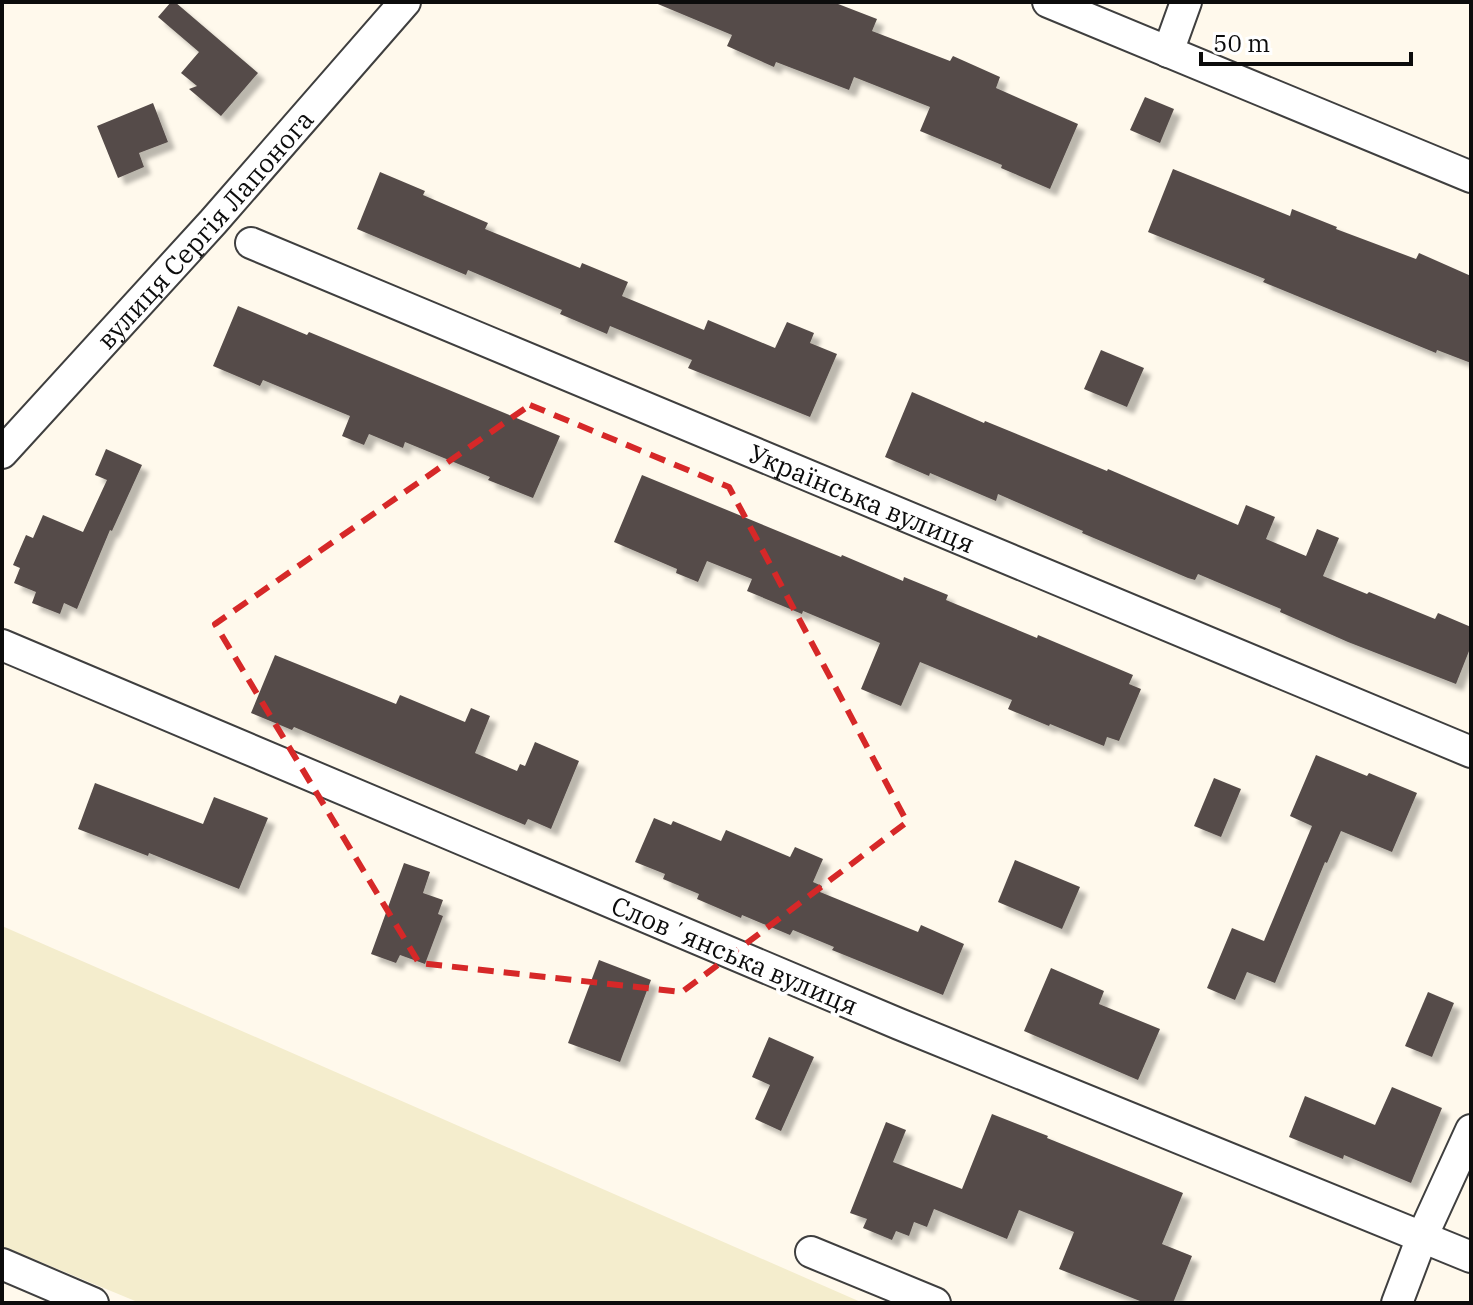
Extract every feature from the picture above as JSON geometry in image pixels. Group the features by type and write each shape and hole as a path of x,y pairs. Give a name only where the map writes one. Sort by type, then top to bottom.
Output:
{"street":[{"name":"вулиця Сергія Лапонога","path":"2,453 221,212 405,2"},
{"path":"1048,2 1471,177"},
{"path":"1168,52 1186,2"},
{"name":"Українська вулиця","path":"251,243 1471,752"},
{"name":"Словʼянська вулиця","path":"2,645 899,1024 1471,1257"},
{"path":"1397,1303 1422,1237 1471,1130"},
{"path":"811,1252 935,1303"},
{"path":"2,1264 91,1303"}],"highlighted area":[{"path":"530,405 729,487 907,822 682,992 419,963 215,624"}],"shaded area":[{"path":"2,926 863,1303 140,1303 2,1246"}],"building":[{"path":"171,2 175,2 258,73 221,116 189,89 197,86 181,73 199,52 158,17"},
{"path":"653,2 833,2 877,19 872,31 950,61 953,56 1000,77 996,88 1078,124 1050,189 920,131 930,107 854,77 849,90 776,62 774,67 727,46 732,35"},
{"path":"1145,97 1174,109 1160,143 1130,130"},
{"path":"153,103 168,142 139,153 144,167 118,178 97,126"},
{"path":"1173,169 1290,216 1292,209 1416,259 1419,253 1471,276 1471,363 1437,350 1436,353 1148,232"},
{"path":"380,172 425,191 423,195 488,223 485,229 580,268 582,263 628,282 622,296 704,330 708,320 775,348 787,322 814,333 810,343 837,354 810,417 688,368 692,360 610,326 607,334 560,314 562,310 468,270 466,275 357,229"},
{"path":"238,306 307,335 309,332 560,436 533,498 405,442 403,448 369,434 364,445 342,436 350,416 263,380 260,386 213,366"},
{"path":"1101,350 1144,368 1127,407 1084,389"},
{"path":"912,392 984,423 1108,469 1238,525 1246,505 1275,517 1266,539 1306,556 1317,529 1339,538 1323,576 1435,619 1438,613 1471,627 1471,646 1456,684 1348,642 1198,574 1195,580 1188,578 998,494 996,501 885,457"},
{"path":"106,449 142,465 110,530 77,609 64,603 60,614 32,603 36,592 14,583 20,568 13,565 26,535 33,538 43,515 83,532 107,480 95,475"},
{"path":"642,475 841,557 903,581 904,577 948,595 946,600 1133,675 1129,684 1141,689 1119,741 1107,737 1104,746 1049,726 1008,709 1012,700 920,662 901,706 861,689 880,643 747,591 752,579 707,561 698,582 676,573 677,569 614,542"},
{"path":"275,655 396,704 400,695 465,722 471,708 490,716 475,753 517,771 520,764 525,766 535,742 579,761 551,829 528,819 525,825 294,727 292,730 251,713"},
{"path":"1316,755 1417,793 1392,852 1341,831 1275,983 1247,972 1235,1000 1207,988 1232,928 1264,941 1312,826 1290,816"},
{"path":"1214,778 1241,789 1221,837 1194,826"},
{"path":"95,783 203,824 214,797 268,818 239,889 78,829"},
{"path":"654,818 671,825 673,821 721,841 726,830 790,857 795,847 823,859 813,882 822,886 820,892 918,932 921,925 964,944 943,995 832,950 834,947 793,930 790,935 697,899 699,894 663,879 665,874 635,862"},
{"path":"1015,860 1080,887 1062,929 998,902"},
{"path":"404,863 430,872 423,893 443,900 438,914 443,916 425,964 400,955 396,963 371,954"},
{"path":"599,960 651,980 620,1062 568,1043"},
{"path":"1051,968 1104,991 1099,1004 1160,1029 1138,1080 1024,1031"},
{"path":"1428,992 1454,1003 1432,1057 1405,1046"},
{"path":"769,1037 814,1057 781,1131 755,1119 770,1085 752,1077"},
{"path":"1392,1087 1442,1108 1411,1183 1344,1155 1343,1159 1289,1137 1305,1096 1375,1125"},
{"path":"992,1114 1183,1193 1162,1244 1192,1256 1173,1303 1145,1303 1059,1269 1074,1232 1019,1210 1007,1239 934,1209 927,1227 914,1222 909,1236 896,1231 892,1240 863,1228 867,1219 850,1213 886,1122 906,1130 893,1162 962,1189"}]}
